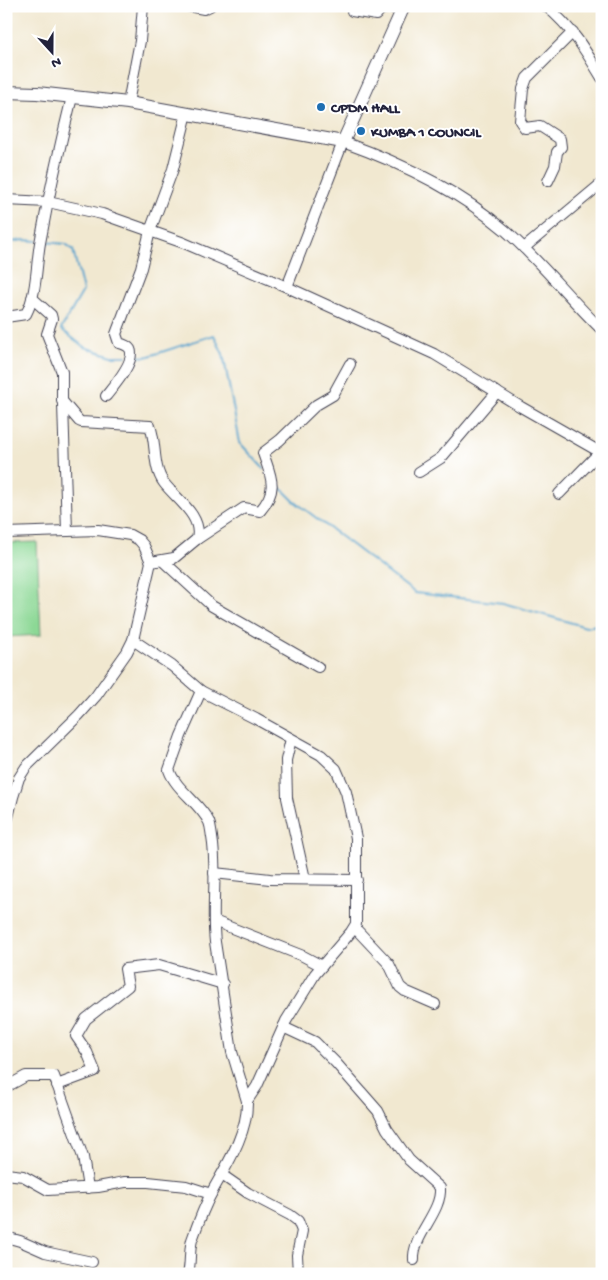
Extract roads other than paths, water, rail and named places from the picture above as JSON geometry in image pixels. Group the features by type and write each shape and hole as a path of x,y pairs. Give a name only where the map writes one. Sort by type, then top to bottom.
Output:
{"main road":[{"path":"6,92 37,93 128,103 343,142 403,9"}],"street":[{"path":"128,103 140,41 143,6"},
{"path":"188,6 204,9 210,6"},
{"path":"546,6 564,21 573,32 602,78"},
{"path":"352,11 376,15 381,9 403,9"},
{"path":"548,181 555,166 557,152 561,147 560,139 540,126 524,128 520,122 523,89 527,78 573,32"},
{"path":"6,317 26,314 32,298 39,246 57,155 72,97"},
{"path":"106,396 125,371 129,362 131,351 129,347 119,343 116,334 141,268 150,231 173,169 186,113"},
{"path":"287,287 343,142 379,155 426,177 452,191 485,214 524,248 602,330"},
{"path":"524,248 602,184"},
{"path":"6,200 48,202 102,214 184,243 287,287 434,354 601,452 560,494"},
{"path":"32,298 51,315 52,319 47,334 62,372 67,531"},
{"path":"151,562 164,561 180,555 197,539 244,508 260,511 269,500 273,482 263,453 280,440 316,404 333,395 350,364"},
{"path":"419,472 441,458 497,392"},
{"path":"63,404 81,422 150,426 161,479 190,511 198,532 197,539"},
{"path":"6,533 98,530 130,535 139,540 144,546 151,562 133,640 127,652 80,715 26,767 8,811 6,825"},
{"path":"164,561 212,606 318,667"},
{"path":"133,640 172,666 201,691 328,760 340,776 350,807 356,838 358,918 355,928 322,966 283,1027 257,1086 247,1100"},
{"path":"188,1274 192,1240 211,1194 240,1137 247,1107 247,1100 232,1052 215,942 215,855 209,822 180,787 169,770 181,736 201,691"},
{"path":"291,739 286,760 287,798 305,879"},
{"path":"214,873 262,879 356,880"},
{"path":"214,922 303,956 322,966"},
{"path":"355,928 389,964 400,987 435,1004"},
{"path":"57,1084 95,1071 87,1052 76,1036 86,1019 128,986 125,969 159,965 222,984"},
{"path":"283,1027 315,1042 336,1063 378,1111 387,1129 409,1160 440,1188 439,1198 416,1246 414,1260"},
{"path":"6,1087 26,1076 54,1076 83,1157 88,1188"},
{"path":"7,1175 24,1176 48,1190 88,1188 126,1182 157,1182 186,1186 211,1194"},
{"path":"222,1175 248,1194 298,1221 302,1231 297,1255 298,1274"},
{"path":"6,1237 44,1252 92,1262"}],"waterway":[{"path":"6,243 23,240 37,241"},
{"path":"44,242 66,244 73,250 83,291 61,329 84,347 112,356 126,356"},
{"path":"134,356 146,357 214,335 223,354 240,443 264,469"},
{"path":"275,482 294,501 415,593 503,603 586,627 602,624"}],"place":[{"name":"CPDM HALL","path":"321,107"},
{"name":"KUMBA 1 COUNCIL","path":"361,131"}]}
